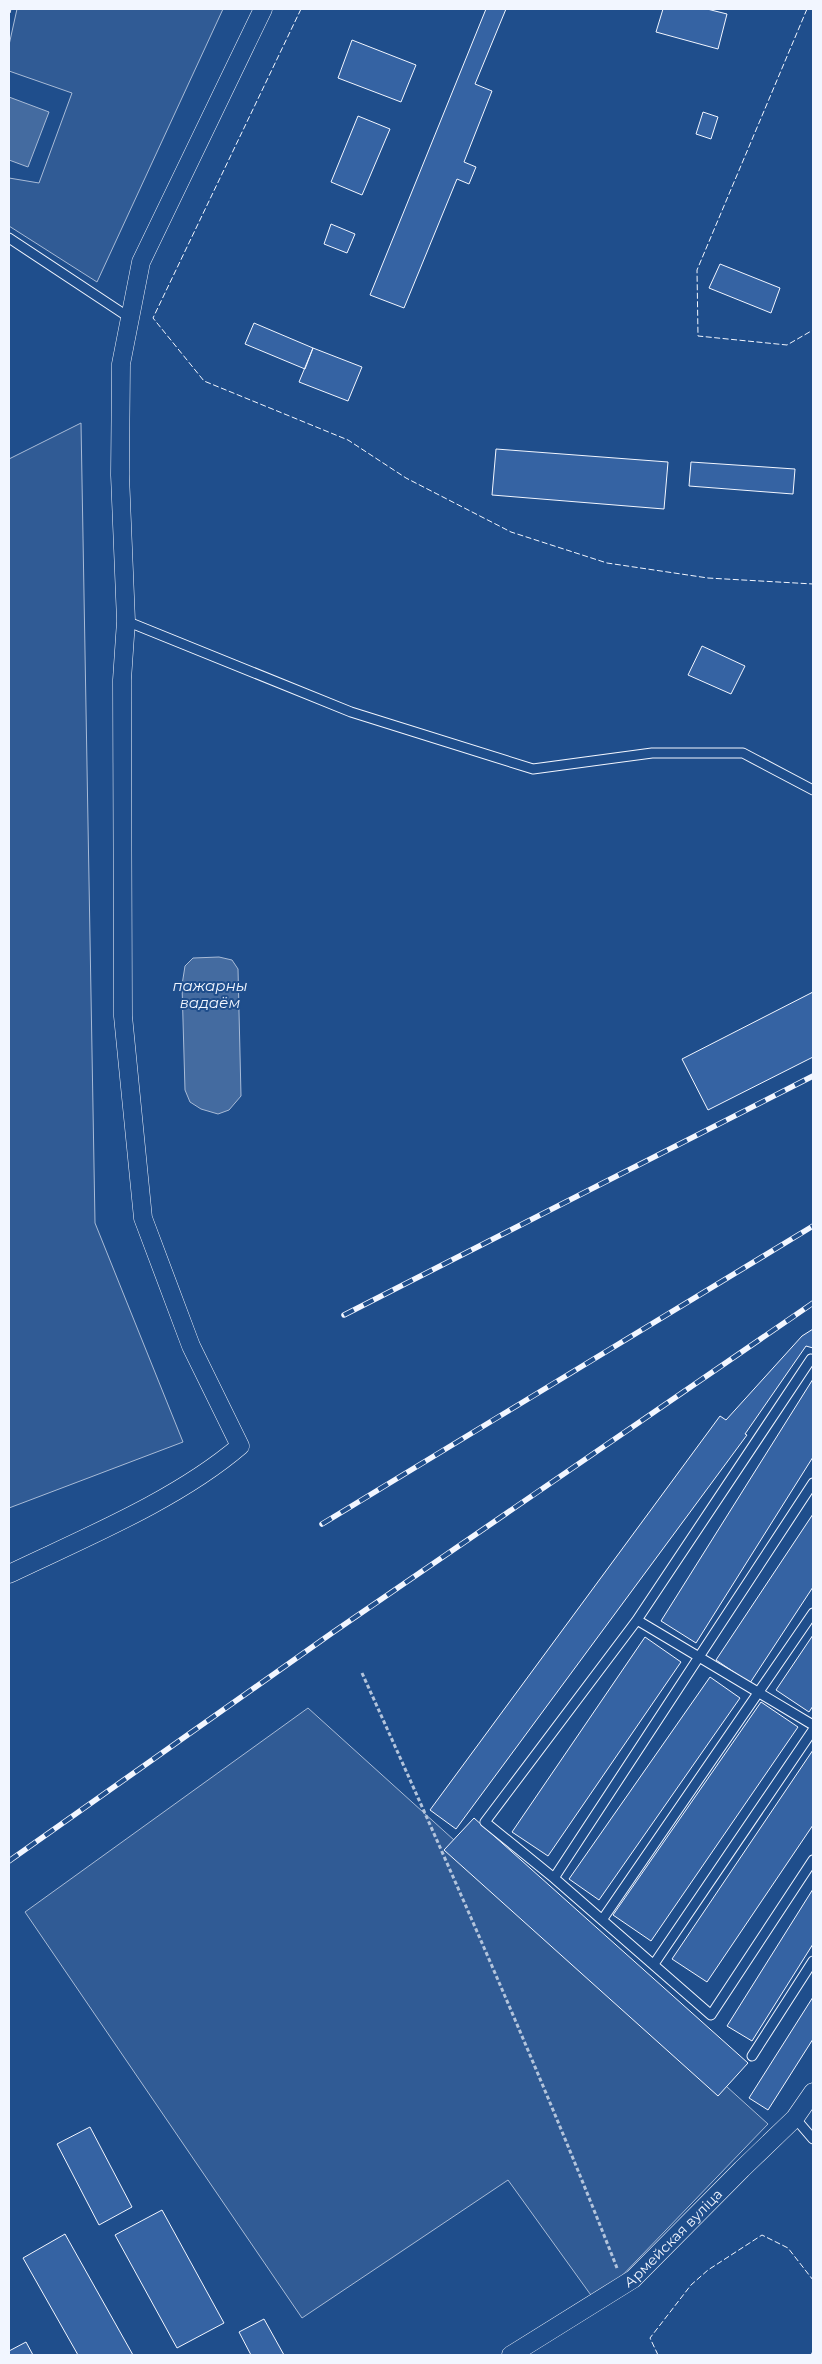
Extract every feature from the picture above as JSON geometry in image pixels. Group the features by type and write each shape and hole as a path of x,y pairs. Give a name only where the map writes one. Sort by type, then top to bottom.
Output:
{"street":[{"path":"9,1574 125,1518 216,1467 240,1446 191,1346 142,1218 123,1016 122,680 126,621 120,475 120,364 141,262 263,9"},
{"name":"Армейская вуліца","path":"511,2355 633,2279 742,2168 795,2118 813,2092"}],"lane":[{"path":"9,238 130,318"},
{"path":"126,621 351,712 532,769 652,753 743,754 813,790"},
{"path":"811,1359 637,1620 485,1822 554,1878 711,2015 813,1860"},
{"path":"554,1878 813,1484"},
{"path":"602,1920 760,1693 813,1613"},
{"path":"637,1620 813,1725"},
{"path":"654,1964 813,1730"},
{"path":"752,2056 813,1961"},
{"path":"795,2118 813,2139"}],"path":[{"path":"362,1673 469,1911 570,2149 624,2285"}],"shaded area":[{"path":"17,9 223,9 97,282 9,226 9,178 39,183 72,93 9,71 9,45"},
{"path":"81,423 95,1223 183,1442 9,1508 9,459"},
{"path":"308,1708 768,2124 614,2284 593,2298 508,2180 302,2318 25,1912"}],"water":[{"path":"9,97 49,112 28,167 9,160"},
{"name":"пажарны вадаём","path":"219,957 232,960 238,969 241,1096 229,1110 218,1114 201,1109 190,1102 185,1090 182,985 185,966 193,958"}],"building":[{"path":"486,9 506,9 475,84 492,91 464,162 476,167 469,184 457,179 404,308 370,295"},
{"path":"663,9 707,9 727,14 718,49 656,32"},
{"path":"352,40 416,65 401,102 338,78"},
{"path":"703,112 718,117 711,139 696,134"},
{"path":"358,116 390,129 362,195 331,182"},
{"path":"331,224 355,234 347,253 324,244"},
{"path":"720,264 780,288 771,313 709,288"},
{"path":"254,323 313,348 305,369 245,344"},
{"path":"313,348 362,367 348,401 299,382"},
{"path":"496,449 668,462 664,509 492,495"},
{"path":"691,462 795,469 793,494 689,486"},
{"path":"702,646 745,666 731,694 688,675"},
{"path":"813,992 813,1057 708,1110 682,1059"},
{"path":"813,1329 813,1348 806,1346 745,1434 747,1435 456,1829 430,1810 720,1416 726,1420 802,1336"},
{"path":"813,1379 813,1457 696,1643 661,1621"},
{"path":"813,1514 813,1587 750,1683 716,1660"},
{"path":"813,1635 813,1706 809,1712 776,1690"},
{"path":"645,1637 681,1662 548,1856 512,1832"},
{"path":"710,1677 740,1698 599,1900 569,1879"},
{"path":"761,1702 798,1727 651,1941 613,1915"},
{"path":"813,1750 813,1825 707,1982 672,1959"},
{"path":"474,1818 748,2063 718,2096 444,1850"},
{"path":"813,1889 813,1944 752,2041 727,2026"},
{"path":"813,1997 813,2039 768,2110 749,2098"},
{"path":"90,2127 132,2207 99,2225 57,2144"},
{"path":"162,2210 224,2323 177,2348 115,2235"},
{"path":"65,2234 133,2355 78,2355 23,2258"},
{"path":"264,2319 284,2355 251,2355 239,2332"},
{"path":"26,2342 33,2355 9,2355 9,2351"}],"railway":[{"path":"344,1315 813,1076"},
{"path":"322,1524 813,1226"},
{"path":"9,1861 332,1633 813,1303"}],"fence":[{"path":"10,13 11,9"},
{"path":"301,9 153,318 204,381 348,440 406,478 511,532 607,563 708,578 813,584"},
{"path":"807,9 697,270 698,336 787,345 813,330"},
{"path":"658,2355 650,2338 691,2285 708,2270 762,2235 788,2248 813,2280"},
{"path":"811,2355 813,2351"}]}
